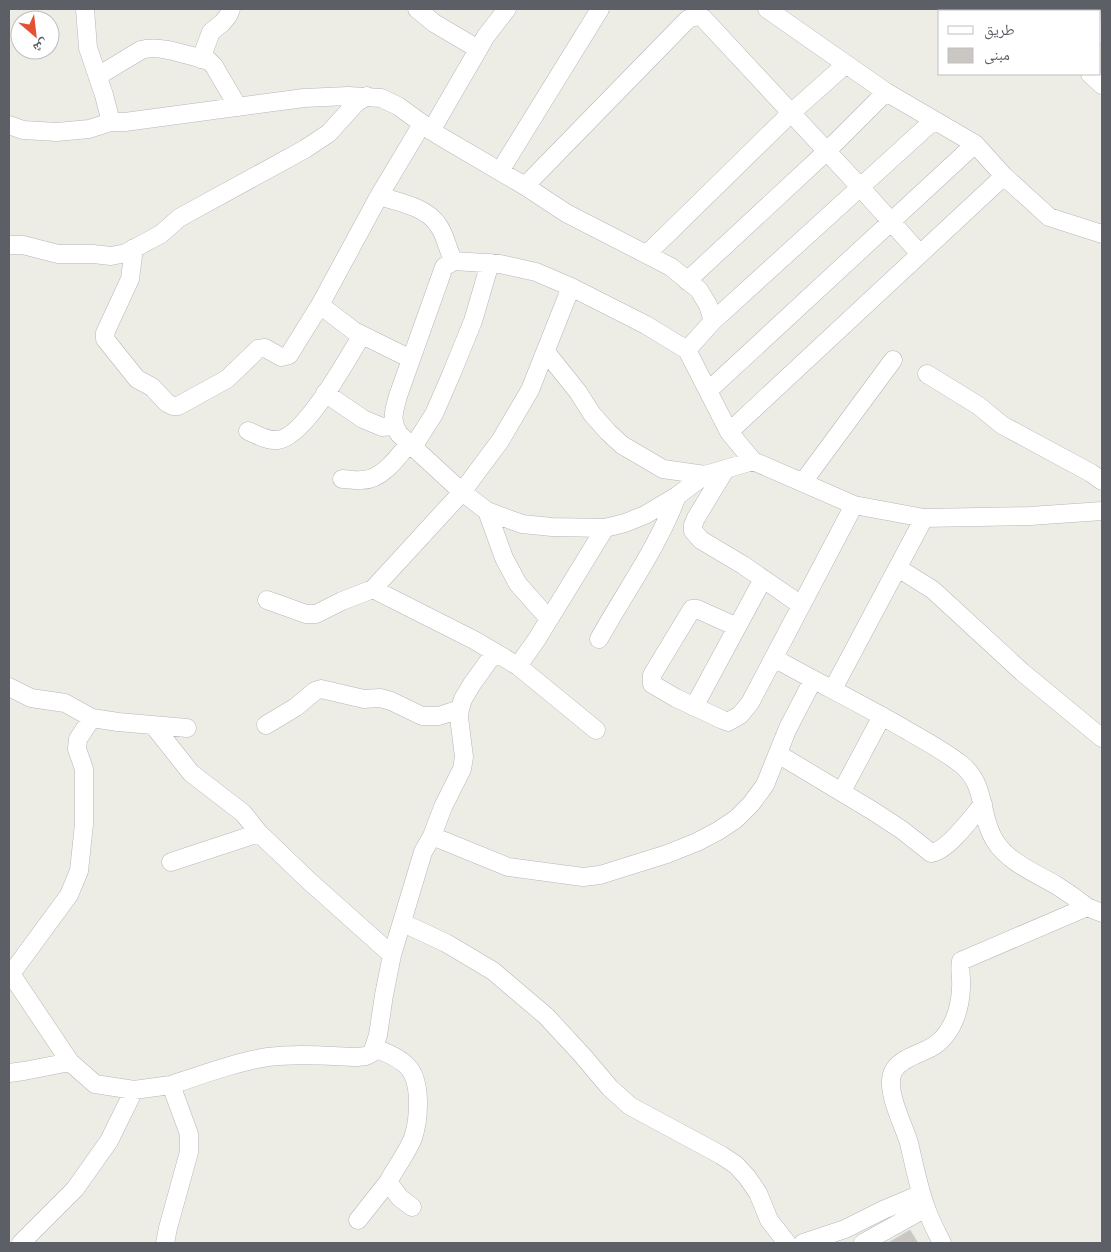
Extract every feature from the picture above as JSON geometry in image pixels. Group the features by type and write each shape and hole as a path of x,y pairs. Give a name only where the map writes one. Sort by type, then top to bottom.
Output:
{"street":[{"path":"84,9 88,48 109,110 110,122"},
{"path":"201,59 211,32 222,23 231,9"},
{"path":"416,9 478,49"},
{"path":"134,248 130,279 105,333 105,339 137,379 152,388 172,406 183,404 227,379 258,348 265,348 281,357 290,355 320,305 379,196 486,36 507,9"},
{"path":"500,171 600,9"},
{"path":"767,9 886,92 975,144 1004,176 1049,217 1102,234"},
{"path":"525,186 696,12 791,112 920,254"},
{"path":"98,76 148,47 165,49 209,62 214,66 238,107"},
{"path":"647,254 791,112 845,65"},
{"path":"1091,75 1102,85"},
{"path":"687,280 827,151 886,92"},
{"path":"9,245 23,245 58,254 111,256 126,253 160,234 179,218 305,149 329,133 356,103 367,96"},
{"path":"9,125 23,130 57,132 89,129 110,122 125,122 304,98 367,96 381,98 398,106 426,127 525,186 566,213 672,267 699,290 708,305 713,321"},
{"path":"687,350 713,321 933,121"},
{"path":"709,390 975,144"},
{"path":"729,432 1004,176"},
{"path":"379,196 426,212 438,224 454,261"},
{"path":"705,475 677,496 645,515 605,528 522,524 487,512 462,492 399,434 394,426 392,415 444,267 454,261 500,264 536,272 571,287 646,325 687,350 729,432 753,461 854,505 924,518 1021,516 1102,511"},
{"path":"342,479 365,481 383,472 411,445 434,414 473,321 490,264"},
{"path":"267,600 306,614 316,614 373,589 462,492 500,441 530,390 571,287"},
{"path":"320,305 354,331 411,359"},
{"path":"248,431 269,440 285,438 291,435 325,393 362,335"},
{"path":"546,352 578,392 592,414 608,432 622,445 663,469 705,475 753,461"},
{"path":"803,482 893,360"},
{"path":"927,374 979,406 1002,425 1091,473 1102,481"},
{"path":"325,393 363,418 382,426 394,426"},
{"path":"725,470 696,518 693,530 701,540 801,605"},
{"path":"599,639 668,521 677,496"},
{"path":"737,627 694,608 689,612 652,675 651,681 654,686 723,720 728,722 735,719 747,707 854,505"},
{"path":"487,512 504,558 518,584 549,619"},
{"path":"832,689 924,518"},
{"path":"518,666 605,528"},
{"path":"898,568 933,590 1022,672 1102,738"},
{"path":"694,707 763,579"},
{"path":"373,589 474,640 518,666 596,730"},
{"path":"92,718 78,739 77,749 84,769 84,824 79,871 69,895 10,972 70,1062 95,1084 134,1090 171,1085 267,1057 303,1055 366,1056 372,1054 374,1048 392,955 423,852 463,765 460,709 468,692 495,652"},
{"path":"774,658 882,716 927,742 963,766 981,791 988,826 1004,852 1022,866 1095,910"},
{"path":"432,836 508,867 583,877 600,875 667,854 697,842 736,819 765,786 788,728 813,680"},
{"path":"9,687 31,698 65,704 92,718 187,728"},
{"path":"266,725 296,708 315,691 321,689 364,699 380,698 391,700 422,716 439,716 460,709"},
{"path":"842,792 882,716"},
{"path":"153,725 191,774 242,813 259,833 392,955"},
{"path":"778,754 902,830 932,853 945,846 983,804"},
{"path":"171,862 259,833"},
{"path":"942,1243 923,1201 909,1143 893,1098 890,1086 894,1070 908,1058 931,1048 948,1032 954,1021 959,1004 961,962 1095,910"},
{"path":"403,923 446,943 493,971 546,1016 584,1056 610,1088 630,1106 736,1165 747,1177 758,1194 769,1220 786,1243"},
{"path":"358,1220 388,1182 412,1139 417,1120 418,1103 414,1078 409,1068 392,1055 374,1048"},
{"path":"9,1073 24,1072 70,1062"},
{"path":"165,1243 189,1152 189,1134 171,1085"},
{"path":"21,1243 75,1189 109,1141 134,1090"},
{"path":"388,1182 400,1198 412,1208"},
{"path":"803,1243 845,1229 883,1210 923,1201"},
{"path":"863,1243 923,1201"}],"building":[{"path":"910,1230 918,1243 888,1243"}]}
